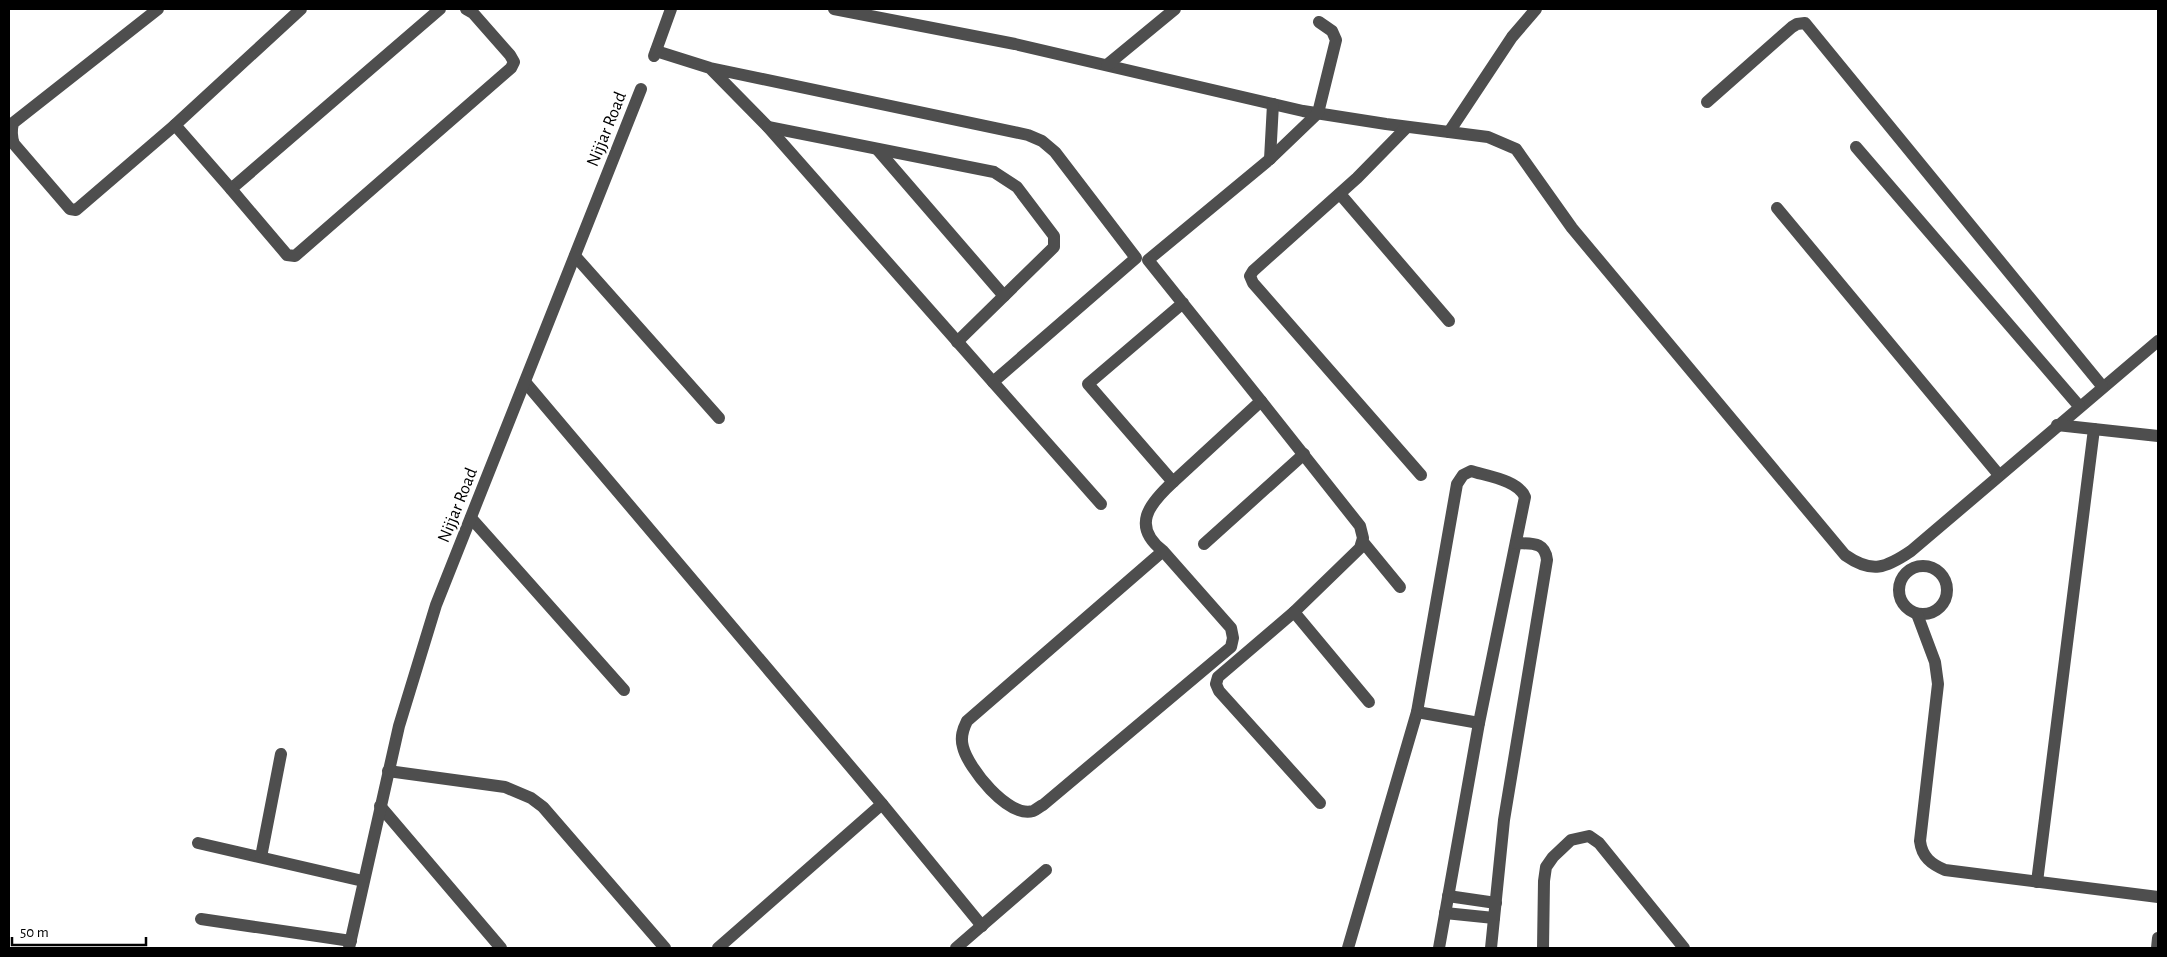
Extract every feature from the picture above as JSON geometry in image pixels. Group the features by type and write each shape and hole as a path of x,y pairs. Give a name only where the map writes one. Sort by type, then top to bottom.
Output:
{"street":[{"path":"158,9 13,123 11,131 14,144 70,209 76,210 175,125 301,9"},
{"path":"231,189 436,9"},
{"path":"175,125 287,255 295,256 511,68 514,62 510,55 473,13 466,9"},
{"path":"671,9 655,53 710,68 1028,135 1042,141 1055,152 1136,258 993,382"},
{"path":"834,9 1015,44 1318,113 1488,137 1516,149 1572,228 1846,555 1857,563 1868,567 1879,567 1895,561 1905,554 2158,340"},
{"path":"1107,65 1174,9"},
{"path":"1450,132 1512,37 1536,9"},
{"path":"1319,22 1332,31 1336,40 1318,113 1270,159 1148,260 1360,526 1363,542 1400,587"},
{"path":"1707,102 1792,27 1805,23 2102,386"},
{"path":"710,68 768,126 1101,504"},
{"name":"Nijjar Road","path":"350,945 363,880 399,726 430,623 641,89"},
{"path":"1270,159 1273,104"},
{"path":"768,126 994,172 1017,187 1054,236 1056,243 1051,251 957,342"},
{"path":"1408,127 1340,194 1253,271 1250,276 1253,283 1421,475"},
{"path":"1856,147 2078,406"},
{"path":"876,149 1004,296"},
{"path":"1340,194 1449,321"},
{"path":"1777,208 1999,475"},
{"path":"575,256 719,418"},
{"path":"1173,482 1088,384 1182,303"},
{"path":"525,382 882,804 982,926"},
{"path":"1163,551 967,721 962,736 965,754 984,782 1011,806 1020,810 1033,811 1043,805 1231,647 1233,638 1231,628 1163,551 1152,542 1146,532 1147,516 1154,499 1261,401"},
{"path":"2057,425 2158,436"},
{"path":"2037,882 2094,429"},
{"path":"1204,544 1304,454"},
{"path":"1348,948 1417,712 1457,484 1463,475 1471,471 1510,484 1523,493 1524,497 1479,723 1439,948"},
{"path":"471,518 624,690"},
{"path":"1320,803 1219,691 1216,684 1218,677 1294,612 1360,548 1363,542"},
{"path":"1491,948 1504,820 1546,560 1545,550 1542,547 1516,542"},
{"path":"1905,554 1914,567"},
{"path":"1917,614 1933,613 1940,608 1947,595 1948,587 1941,573 1934,568 1927,566 1914,567 1904,574 1899,589 1904,605 1917,614 1935,662 1938,684 1920,841 1921,850 1934,865 1945,870 2158,898"},
{"path":"1294,612 1369,702"},
{"path":"1417,712 1479,723"},
{"path":"261,857 281,754"},
{"path":"388,771 505,788 531,798 543,807 665,948"},
{"path":"718,948 882,804"},
{"path":"380,806 501,948"},
{"path":"1543,948 1546,867 1553,856 1572,840 1588,836 1599,843 1684,948"},
{"path":"198,842 363,880"},
{"path":"956,948 1046,870"},
{"path":"1448,896 1496,903"},
{"path":"1445,913 1494,918"},
{"path":"201,919 350,945"},
{"path":"2157,948 2158,938"}]}
